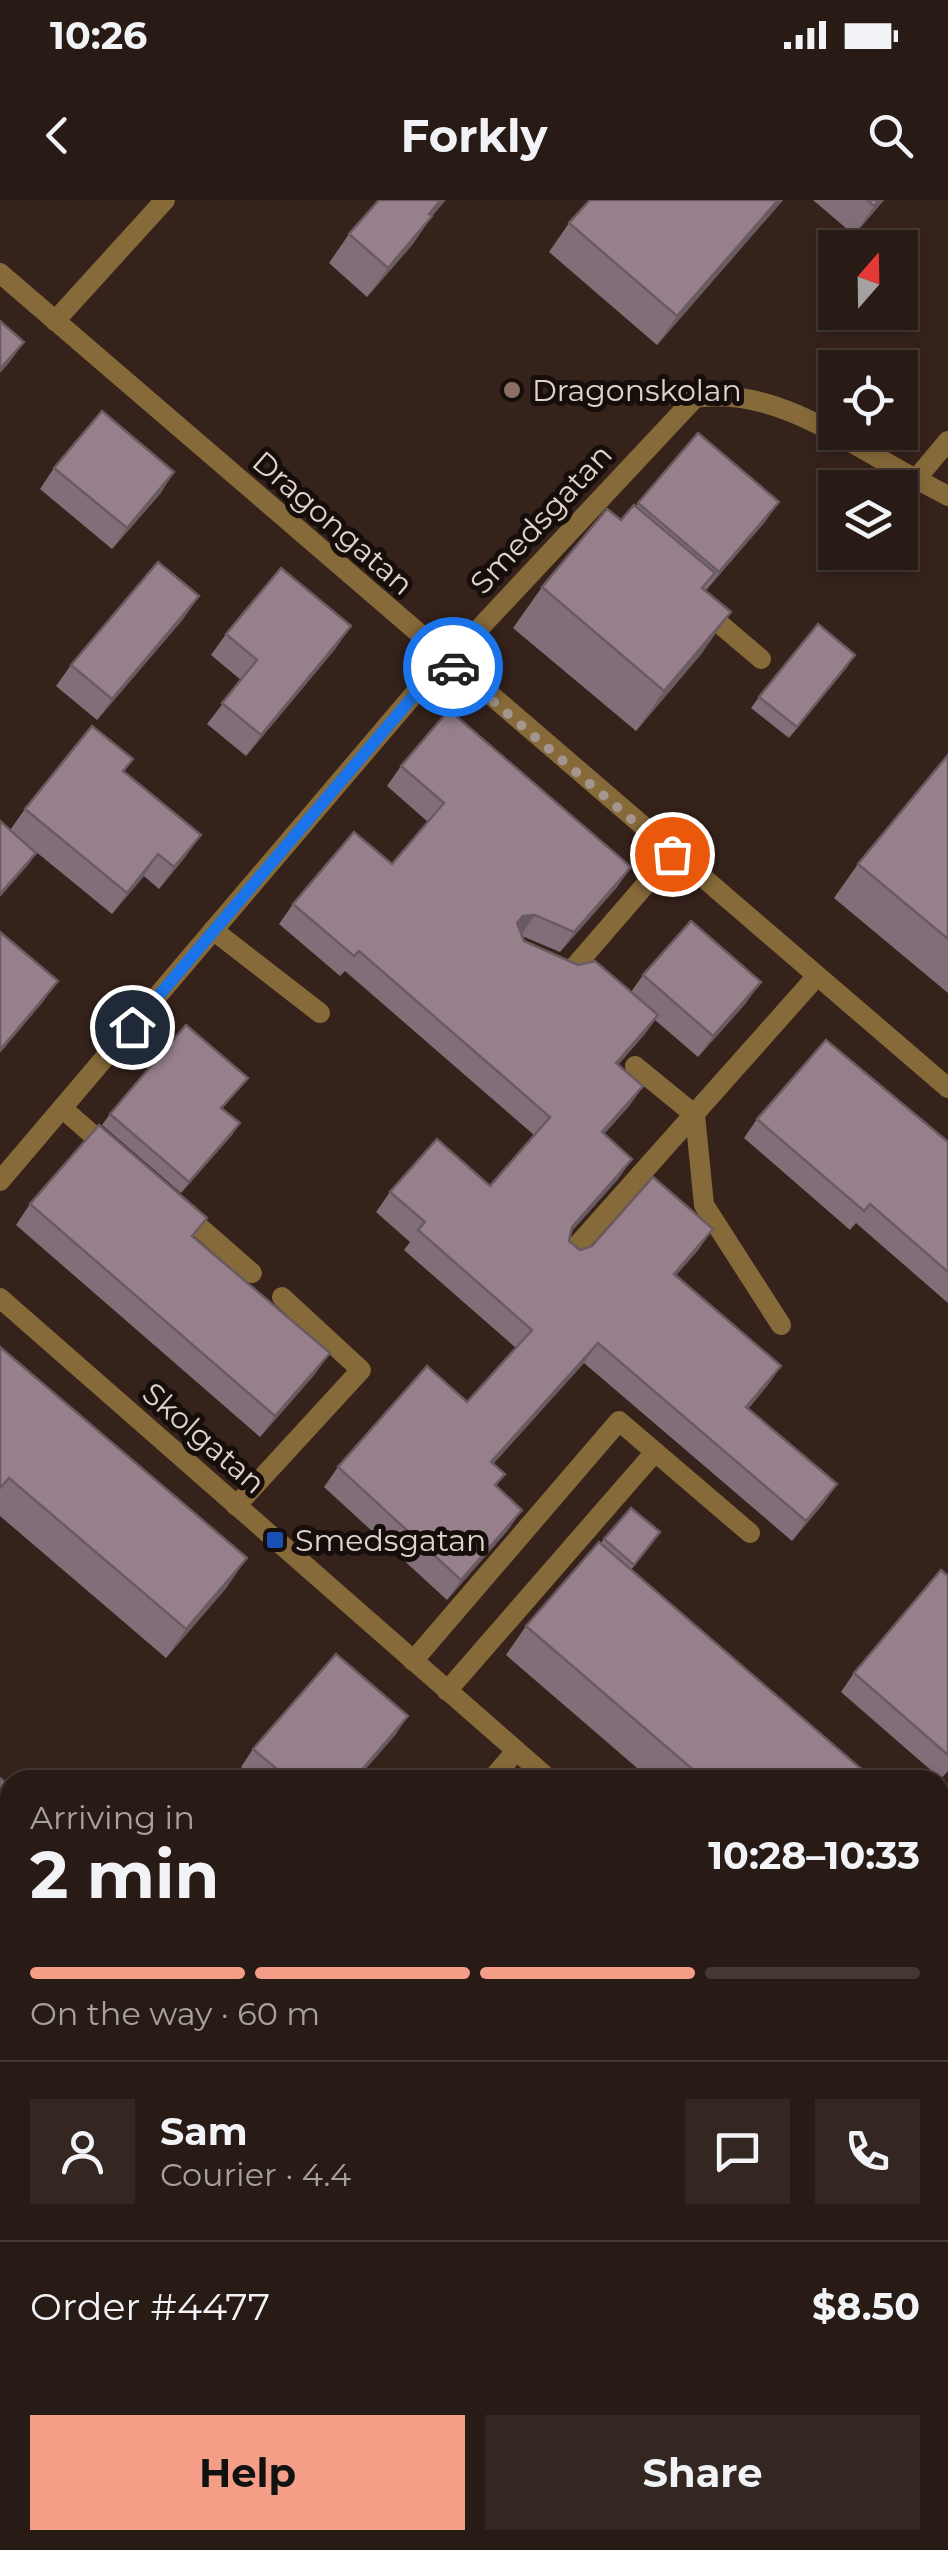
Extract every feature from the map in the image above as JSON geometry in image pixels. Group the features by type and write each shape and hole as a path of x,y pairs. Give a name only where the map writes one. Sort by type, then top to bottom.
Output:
{"street":[{"path":"55,321 165,200"},
{"name":"Dragongatan","path":"0,273 444,660 948,1088"},
{"name":"Smedsgatan","path":"0,1181 444,660 596,520 695,398 724,394 764,400 899,470"},
{"path":"918,477 948,441"},
{"name":"Smedsgatan","path":"918,480 948,496"},
{"path":"689,598 761,660"},
{"path":"534,956 570,972 672,854"},
{"path":"214,930 320,1013"},
{"path":"568,1256 817,976"},
{"path":"635,1066 695,1115 704,1205 781,1325"},
{"path":"62,1108 131,1168"},
{"path":"158,1192 252,1273"},
{"path":"236,1506 361,1370 282,1297"},
{"name":"Skolgatan","path":"0,1298 538,1770"},
{"path":"413,1662 619,1421 750,1533"},
{"path":"448,1692 579,1554 656,1452"},
{"path":"500,1770 516,1751"}],"building":[{"path":"379,200 441,200 388,268 349,234"},
{"name":"Dragonskolan","path":"590,200 778,200 677,316 569,223"},
{"path":"0,321 24,342 0,369"},
{"path":"102,411 174,472 127,528 54,468"},
{"path":"698,433 779,502 719,572 638,503"},
{"path":"634,505 715,573 702,588 731,612 664,691 542,587 607,509 621,520"},
{"path":"158,562 199,596 112,699 71,665"},
{"path":"281,568 351,626 261,735 222,703 257,660 226,634"},
{"path":"818,624 855,655 797,727 759,697"},
{"path":"449,710 631,867 574,932 535,915 523,916 517,923 524,941 578,965 595,961 658,1015 616,1063 643,1086 602,1132 632,1159 572,1227 569,1241 580,1250 592,1246 653,1177 713,1229 674,1274 781,1366 746,1407 837,1484 806,1521 598,1343 491,1462 505,1474 495,1485 522,1510 461,1580 338,1467 427,1366 467,1402 532,1330 418,1230 425,1222 390,1192 437,1139 490,1186 550,1117 359,951 354,956 293,904 354,832 392,864 444,803 401,766"},
{"path":"92,726 133,759 123,771 201,835 174,867 158,854 127,893 25,809"},
{"path":"948,755 948,939 858,864"},
{"path":"0,821 36,853 0,894"},
{"path":"691,921 761,982 713,1036 643,975"},
{"path":"0,932 58,981 0,1050"},
{"path":"186,1025 248,1078 221,1108 240,1123 189,1182 110,1114"},
{"path":"826,1040 948,1142 948,1272 870,1204 864,1211 757,1119"},
{"path":"99,1125 207,1218 192,1236 330,1353 275,1416 30,1204"},
{"path":"0,1347 247,1558 186,1629 9,1478 0,1488"},
{"path":"631,1508 660,1532 634,1565 604,1539"},
{"path":"599,1542 862,1770 693,1770 526,1626"},
{"path":"941,1570 948,1576 948,1755 854,1673"},
{"path":"336,1654 408,1716 362,1770 278,1770 253,1749"}],"way so far":[{"path":"453,667 672,854"}],"place":[{"name":"Dragonskolan","path":"512,390"},
{"name":"Smedsgatan","path":"275,1540"}],"route":[{"path":"132,1027 444,660 453,667"}]}
